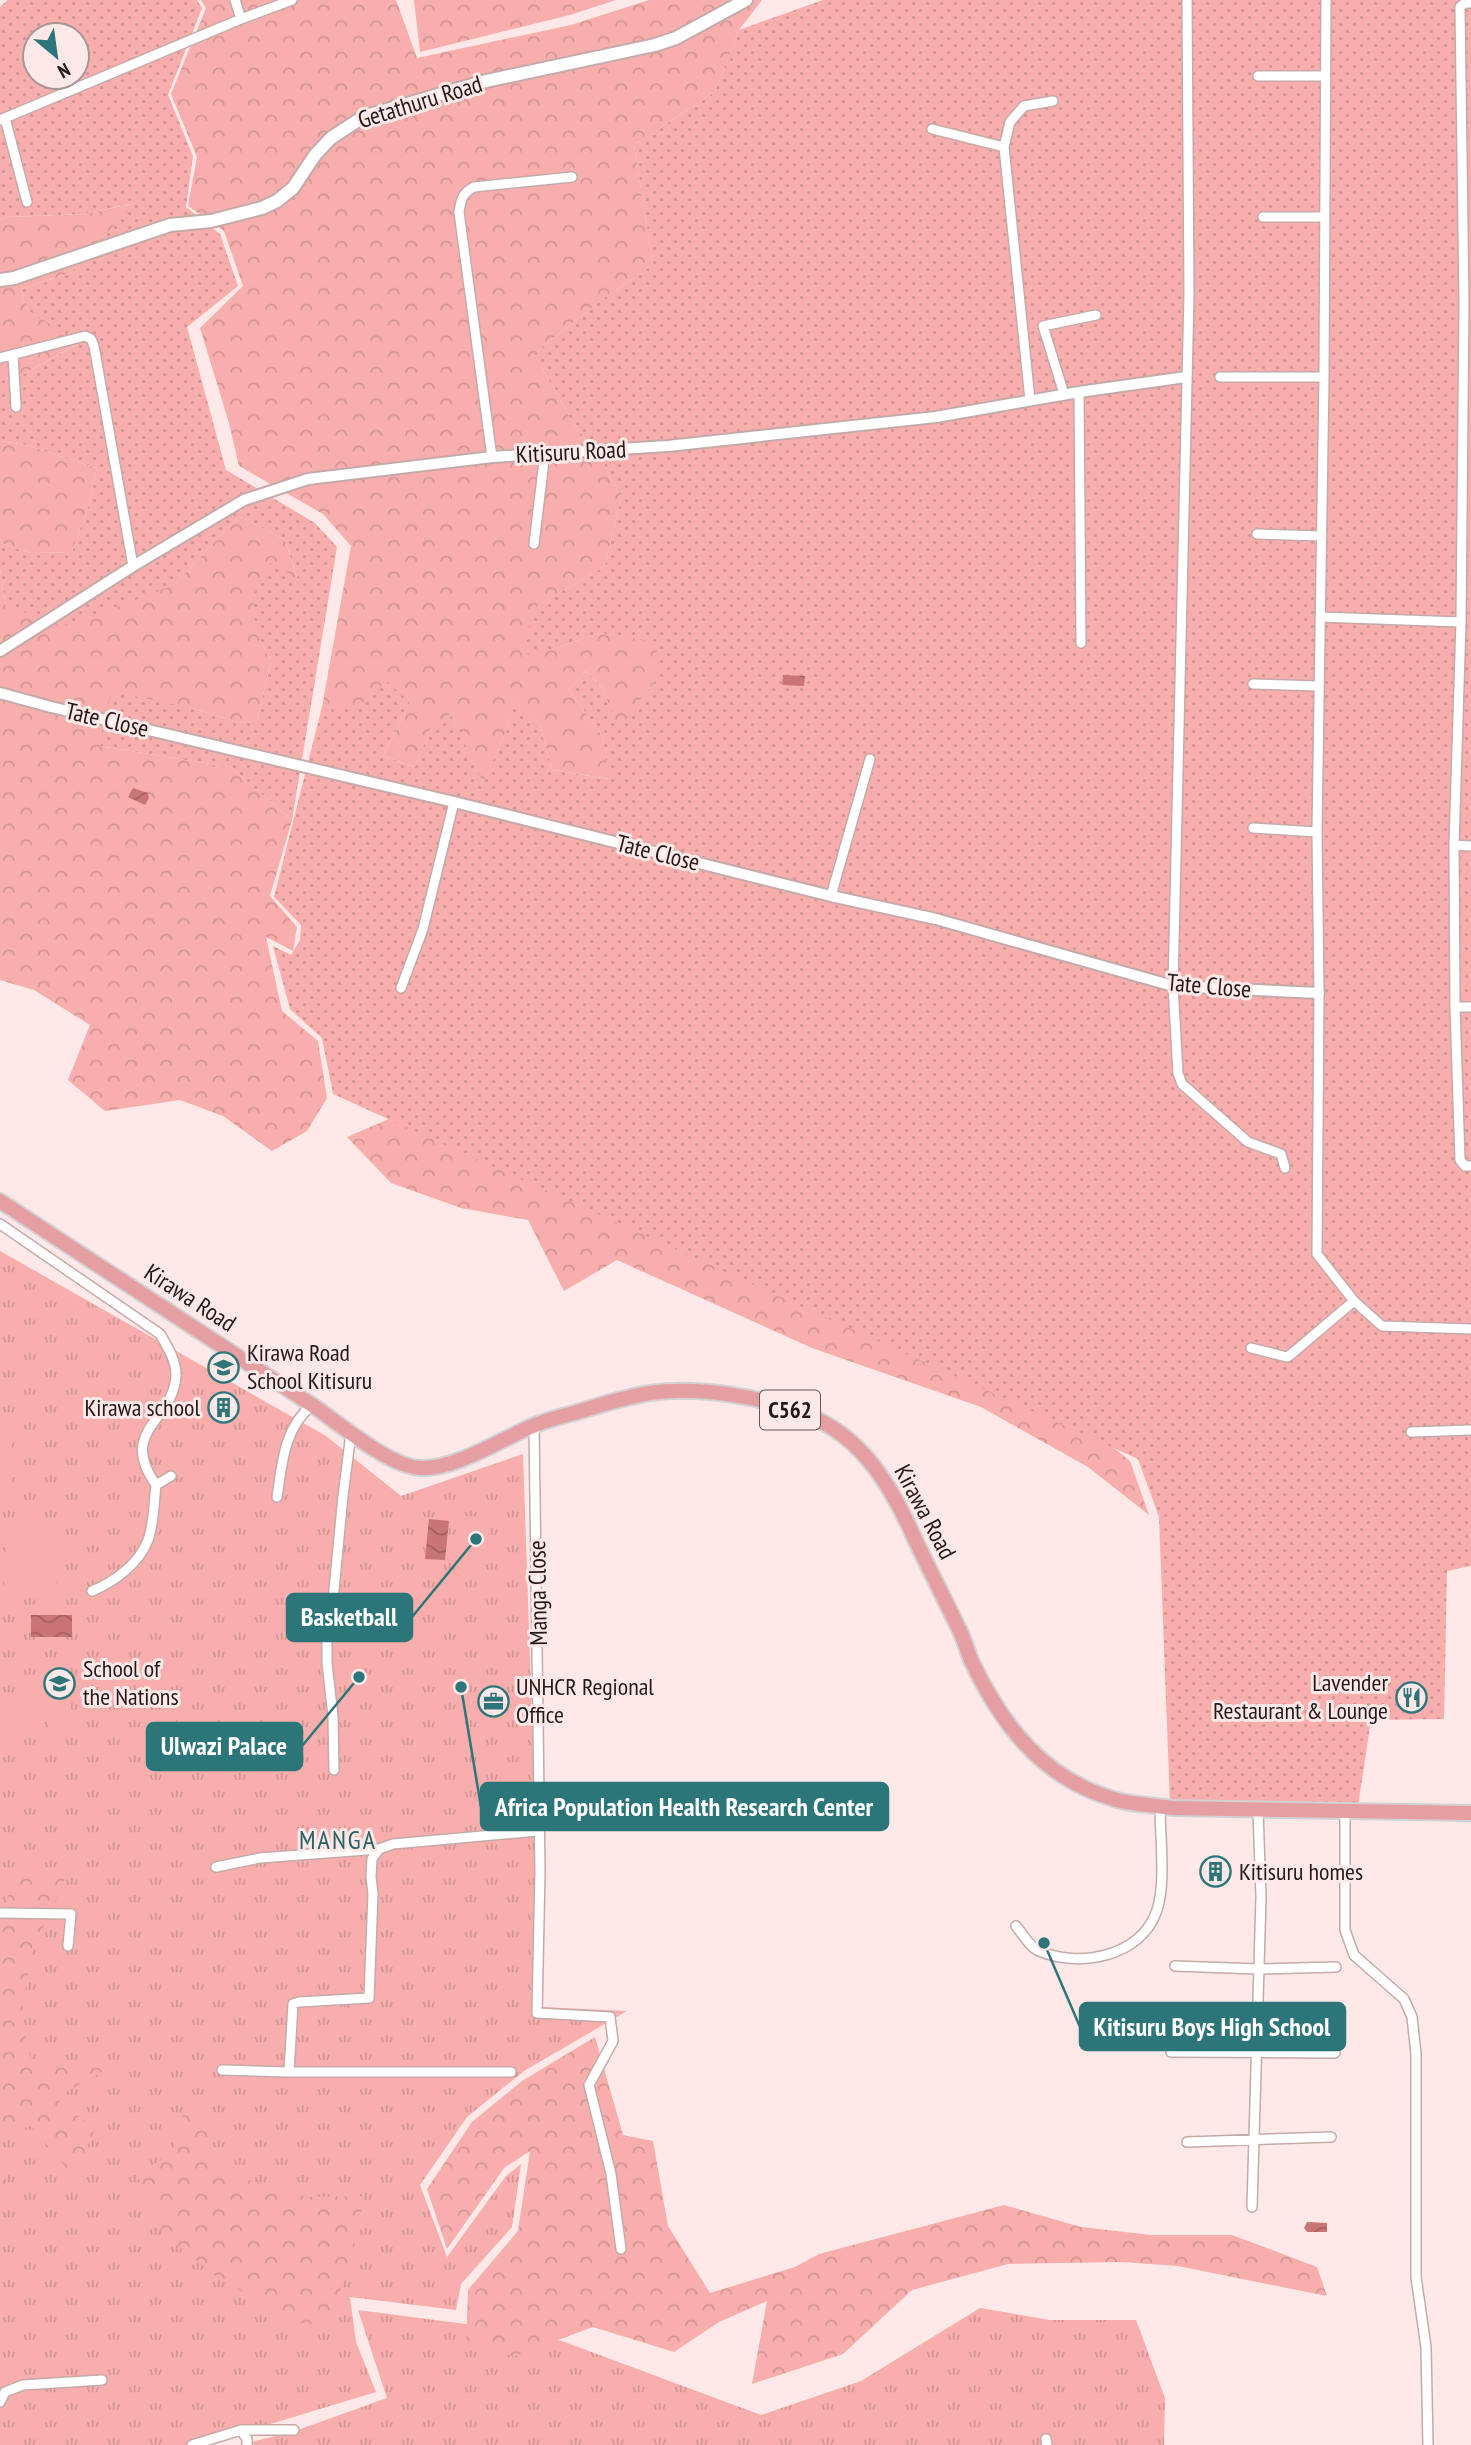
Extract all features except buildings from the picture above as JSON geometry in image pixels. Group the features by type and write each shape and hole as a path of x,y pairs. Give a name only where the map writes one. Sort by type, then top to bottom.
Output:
{"main road":[{"name":"Getathuru Road","path":"0,280 14,278 170,225 233,216 270,205 293,187 315,155 331,138 363,117 485,81 655,45 676,38 746,0"},
{"name":"Kirawa Road","path":"0,1201 351,1433 410,1466 432,1468 456,1461 534,1425 629,1397 687,1391 745,1398 811,1416 838,1431 859,1448 900,1503 971,1659 997,1707 1017,1736 1038,1757 1085,1788 1116,1800 1160,1807 1471,1813"}],"street":[{"path":"235,0 242,19"},
{"path":"26,202 3,119 292,0"},
{"path":"1186,0 1189,295 1173,986 1178,1073 1182,1084 1248,1142 1281,1154 1285,1167"},
{"path":"1326,0 1317,832 1317,1254 1354,1301 1382,1326 1471,1329"},
{"path":"1471,3 1460,7 1467,152 1467,460 1454,845 1460,1160 1465,1166 1471,1166"},
{"path":"1258,76 1325,76"},
{"path":"1030,400 1004,147 1010,122 1024,106 1053,101"},
{"path":"932,129 1004,147"},
{"path":"492,457 459,212 461,199 466,191 474,187 572,177"},
{"path":"1263,217 1324,217"},
{"path":"1064,394 1043,326 1096,314"},
{"path":"0,358 85,336 91,340 133,566"},
{"path":"13,355 16,407"},
{"name":"Kitisuru Road","path":"0,651 133,566 244,500 308,479 492,457 668,446 936,417 1064,394 1186,377"},
{"path":"1220,377 1324,377"},
{"path":"1079,392 1081,643"},
{"path":"534,544 545,453"},
{"path":"1257,534 1322,536"},
{"path":"1320,617 1461,622"},
{"path":"1253,684 1319,686"},
{"name":"Tate Close","path":"0,693 454,802 831,897 936,919 1173,986 1319,993"},
{"path":"831,897 870,759"},
{"path":"401,988 423,929 454,802"},
{"path":"1252,828 1317,832"},
{"path":"1454,845 1471,846"},
{"path":"1455,1007 1471,1007"},
{"path":"0,1224 160,1334 171,1353 176,1375 168,1400 149,1427 141,1451 146,1470 156,1485 148,1539 140,1555 111,1583 92,1591"},
{"path":"1251,1348 1290,1356 1354,1301"},
{"path":"277,1497 288,1440 299,1416 312,1405"},
{"name":"Manga Close","path":"534,1425 540,1872 537,2013 610,2017 613,2041 589,2085 611,2174 621,2249"},
{"path":"1411,1432 1471,1430"},
{"path":"334,1770 334,1716 327,1663 327,1640 351,1433"},
{"path":"156,1485 170,1476"},
{"path":"1016,1926 1035,1950 1062,1956 1092,1959 1126,1948 1148,1926 1157,1910 1161,1881 1160,1807"},
{"path":"1252,2207 1261,1897 1258,1810"},
{"path":"1345,1811 1345,1930 1354,1955 1405,1999 1412,2017 1416,2054 1416,2277 1426,2347 1428,2445"},
{"path":"216,1867 260,1858 379,1849 393,1844 538,1831"},
{"path":"289,2072 293,2004 369,1998 371,1868 372,1860 379,1849"},
{"path":"0,1913 71,1914 68,1946"},
{"path":"1175,1966 1336,1968"},
{"path":"1171,2052 1335,2053"},
{"path":"222,2070 511,2072"},
{"path":"1187,2142 1331,2137"},
{"path":"0,2402 5,2392 23,2385 102,2380"},
{"path":"192,2445 241,2430 294,2430"},
{"path":"241,2430 247,2439 247,2445"}],"green space":[{"path":"8,0 197,0 202,8 168,95 193,156 186,207 220,234 238,286 187,327 226,470 315,523 337,547 292,820 230,767 99,746 111,691 191,708 241,723 257,720 271,661 255,630 254,594 272,560 298,581 285,540 239,516 174,585 70,625 6,607 0,569 0,543 31,553 72,552 88,507 97,468 26,445 0,441 0,380 20,376 80,343 26,309 21,289 71,273 135,203 84,214 7,217 0,220 0,7"},
{"path":"201,0 396,0 417,58 571,25 649,0 762,0 739,30 715,92 634,145 653,265 604,298 534,354 572,421 603,462 621,497 605,566 533,608 548,651 599,633 657,641 657,679 619,729 601,686 586,671 569,689 602,736 610,779 552,770 540,725 516,701 506,732 483,784 451,714 433,724 415,767 383,756 410,702 322,707 351,546 323,514 239,466 200,328 243,286 224,231 188,206 197,157 171,94 206,8"},
{"path":"414,0 616,0 570,15 420,52"},
{"path":"823,0 1471,0 1471,1566 1447,1571 1444,1719 1371,1720 1358,1806 1170,1803 1159,1517 1138,1459 333,1094 322,1038 290,1009 273,946 291,955 300,940 301,925 274,897 322,707 362,704 386,681 410,702 383,756 415,767 433,723 451,714 483,783 506,732 516,700 540,725 552,770 609,779 602,736 569,689 586,671 601,686 619,728 657,679 657,642 599,633 548,651 524,655 533,608 605,566 621,497 603,462 572,421 534,354 604,298 653,265 634,145 715,92 739,30"},
{"path":"136,203 71,273 21,289 26,309 81,342 20,376 0,380 0,220 7,217 84,214"},
{"path":"0,441 26,445 97,468 88,507 72,552 31,553 0,543"},
{"path":"239,516 285,540 298,582 255,630 271,661 257,720 241,723 191,708 99,746 230,767 292,820 270,896 297,927 293,951 266,937 282,1011 318,1041 327,1098 307,1131 272,1151 223,1116 180,1100 105,1111 68,1080 90,1025 34,990 0,980 0,569 6,607 174,585"},
{"path":"438,1098 1035,1385 1130,1461 1149,1515 1088,1467 981,1407 812,1348 617,1260 564,1291 528,1220 461,1208 391,1183 347,1137"},
{"path":"0,1251 326,1436 401,1496 523,1454 542,2007 627,2011 524,2071 467,2117 420,2185 447,2257 506,2176 521,2164 512,2227 461,2284 456,2310 350,2297 356,2342 376,2392 201,2445 0,2445"},
{"path":"0,1427 11,1427 13,1506 0,1507"},
{"path":"465,1516 489,1517 487,1561 462,1560"},
{"path":"6,1521 58,1522 56,1592 4,1591"},
{"path":"0,1693 14,1693 15,1749 0,1749"},
{"path":"21,1695 45,1695 45,1735 21,1736"},
{"path":"71,1695 72,1735 49,1736 48,1696"},
{"path":"69,1869 31,1955 21,2019 31,2059 107,2069 55,2098 95,2129 74,2177 31,2126 0,2135 0,1922 16,1875"},
{"path":"595,2037 623,2135 653,2141 668,2226 710,2293 795,2267 819,2254 1004,2205 1081,2227 1151,2235 1232,2235 1317,2267 1327,2296 1178,2266 1122,2262 1008,2264 912,2290 843,2354 752,2384 767,2301 719,2322 674,2352 593,2327 514,2356 466,2346 468,2290 518,2231 530,2151 504,2168 447,2249 427,2189 472,2122 522,2081"},
{"path":"190,2090 221,2172 308,2197 364,2196 349,2271 325,2326 293,2322 217,2277 164,2234 137,2175 172,2153"},
{"path":"0,2166 10,2194 0,2210"},
{"path":"980,2308 1050,2320 1136,2320 1165,2398 1164,2445 239,2445 292,2432 387,2398 358,2310 543,2334 761,2415 861,2381"}],"water":[{"path":"783,675 805,676 804,686 782,685"},
{"path":"133,788 148,793 149,798 145,805 128,797"},
{"path":"429,1519 449,1521 445,1560 425,1559"},
{"path":"31,1615 72,1615 72,1637 31,1637"},
{"path":"1307,2222 1327,2223 1327,2232 1307,2232 1304,2228"}],"place":[{"name":"Kirawa Road School Kitisuru","path":"224,1367"},
{"name":"Kirawa school","path":"223,1408"},
{"name":"Basketball","path":"476,1539"},
{"name":"Ulwazi Palace","path":"359,1677"},
{"name":"School of the Nations","path":"60,1683"},
{"name":"Africa Population Health Research Center","path":"461,1687"},
{"name":"Lavender Restaurant & Lounge","path":"1411,1697"},
{"name":"UNHCR Regional Office","path":"493,1701"},
{"name":"Kitisuru homes","path":"1216,1872"},
{"name":"Kitisuru Boys High School","path":"1044,1943"}],"district":[{"name":"MANGA","path":"338,1840"}]}
